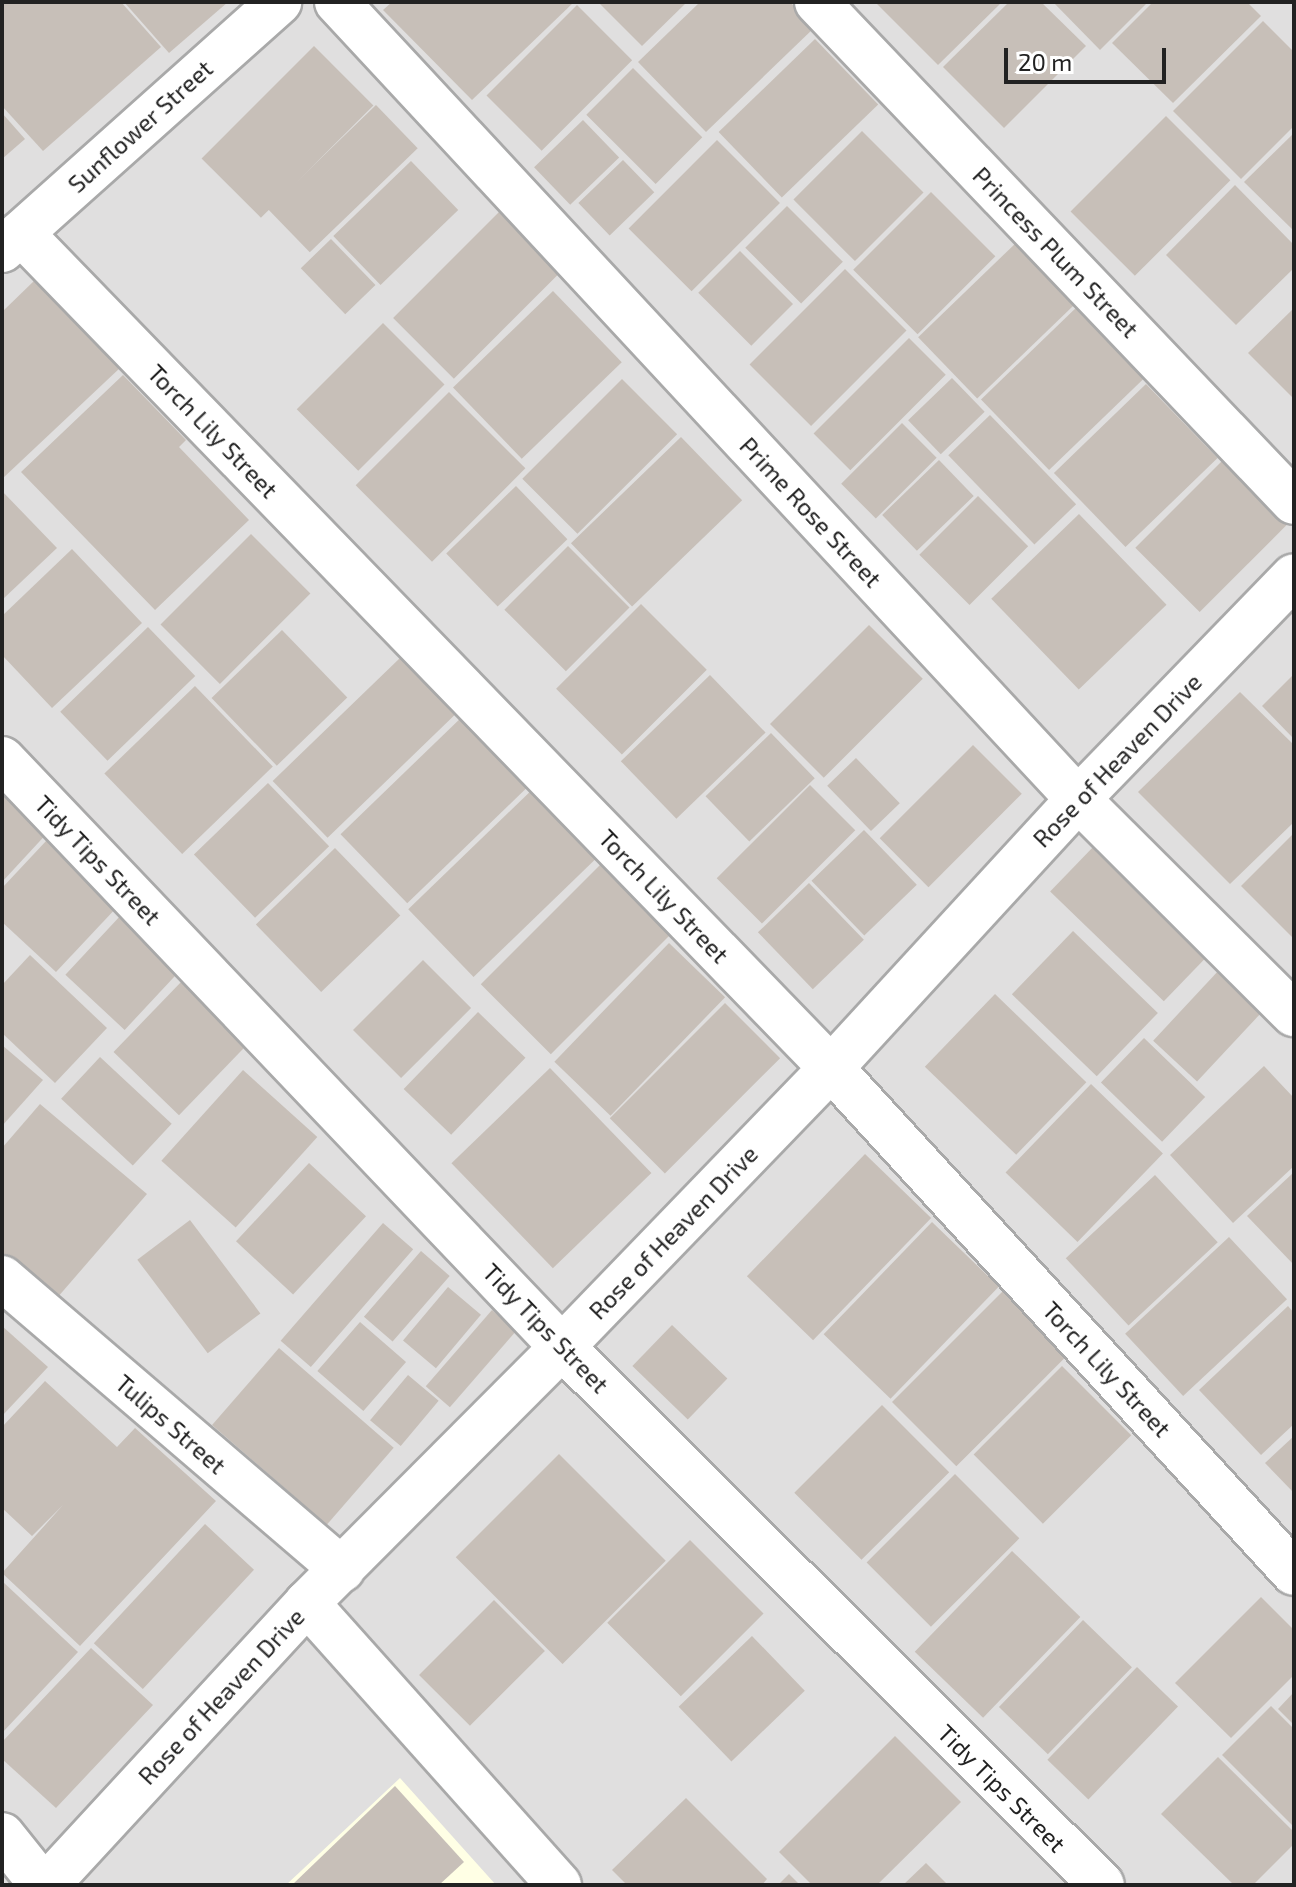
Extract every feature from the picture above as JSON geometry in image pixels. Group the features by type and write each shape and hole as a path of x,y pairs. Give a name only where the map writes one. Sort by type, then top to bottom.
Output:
{"street":[{"name":"Sunflower Street","path":"11,241 279,2"},
{"name":"Prime Rose Street","path":"337,2 1078,799 1294,1014"},
{"name":"Princess Plum Street","path":"817,2 1294,502"},
{"name":"Torch Lily Street","path":"11,241 831,1068 1294,1573"},
{"name":"Rose of Heaven Drive","path":"45,1885 307,1603 562,1347 831,1068 1078,799 1294,576"},
{"name":"Tidy Tips Street","path":"2,759 562,1347 1102,1885"},
{"name":"Tulips Street","path":"2,1278 342,1569"},
{"path":"307,1603 559,1885"},
{"path":"2,1835 45,1885"}],"shaded area":[{"path":"2,2 1294,2 1294,1885 2,1885"},
{"path":"400,1778 496,1885 286,1885"}],"building":[{"path":"2,2 121,2 161,47 43,151 2,106"},
{"path":"124,2 228,2 169,53"},
{"path":"392,2 574,2 472,100 383,10"},
{"path":"598,2 687,2 642,46"},
{"path":"700,2 790,2 815,27 706,132 638,62"},
{"path":"875,2 1002,2 938,65"},
{"path":"1009,2 1041,2 1086,46 1004,128 943,67"},
{"path":"1053,2 1148,2 1100,50"},
{"path":"1153,2 1247,2 1261,16 1173,103 1112,43"},
{"path":"577,5 632,60 542,151 486,96"},
{"path":"1263,21 1294,52 1294,126 1241,179 1173,111"},
{"path":"815,39 878,104 782,198 719,132"},
{"path":"314,46 373,105 261,218 202,158"},
{"path":"633,68 702,137 656,184 586,115"},
{"path":"376,105 418,148 310,252 268,209"},
{"path":"2,113 25,139 2,159"},
{"path":"1166,116 1230,180 1135,276 1071,211"},
{"path":"583,120 619,157 570,205 534,167"},
{"path":"862,131 924,193 855,261 793,200"},
{"path":"1294,133 1294,231 1244,182"},
{"path":"717,140 780,203 692,291 629,228"},
{"path":"623,160 654,192 610,235 578,203"},
{"path":"411,161 458,210 381,285 333,236"},
{"path":"1235,185 1294,245 1294,268 1236,325 1166,255"},
{"path":"931,192 995,256 918,334 853,270"},
{"path":"787,206 843,262 801,304 745,248"},
{"path":"502,209 563,270 454,379 393,318"},
{"path":"1021,238 1080,299 977,398 918,337"},
{"path":"331,239 375,285 345,314 301,268"},
{"path":"740,251 793,304 751,346 698,293"},
{"path":"845,269 907,331 811,426 750,364"},
{"path":"36,279 121,367 2,479 2,312"},
{"path":"553,291 622,362 522,459 453,388"},
{"path":"1081,303 1149,373 1049,470 981,400"},
{"path":"1294,308 1294,399 1248,353"},
{"path":"383,323 445,385 358,471 297,409"},
{"path":"909,338 946,375 850,470 814,433"},
{"path":"123,375 186,440 179,447 249,520 155,610 21,472"},
{"path":"952,378 985,412 941,454 908,420"},
{"path":"622,379 677,434 577,534 522,479"},
{"path":"1146,384 1218,458 1125,547 1054,473"},
{"path":"449,392 525,468 432,562 356,485"},
{"path":"990,415 1076,504 1034,544 948,455"},
{"path":"902,423 937,458 876,518 841,484"},
{"path":"681,437 742,500 632,607 571,543"},
{"path":"939,460 974,496 917,551 882,515"},
{"path":"1223,460 1287,524 1200,612 1135,548"},
{"path":"516,486 567,539 498,607 446,553"},
{"path":"2,491 57,548 2,600"},
{"path":"978,496 1028,546 970,605 919,555"},
{"path":"1079,514 1167,605 1079,689 991,599"},
{"path":"251,534 310,593 220,684 160,625"},
{"path":"568,546 630,608 566,671 504,610"},
{"path":"72,549 142,623 52,708 2,655 2,616"},
{"path":"641,604 707,670 622,755 556,689"},
{"path":"869,625 923,679 824,778 770,724"},
{"path":"148,627 195,676 107,761 60,712"},
{"path":"282,630 347,698 277,766 212,698"},
{"path":"400,658 455,715 328,838 273,781"},
{"path":"1294,674 1294,739 1262,706"},
{"path":"710,675 766,733 676,819 621,761"},
{"path":"195,686 273,767 182,854 104,774"},
{"path":"1240,692 1294,745 1294,822 1230,884 1138,792"},
{"path":"465,714 532,783 407,903 341,834"},
{"path":"771,733 815,778 749,842 706,796"},
{"path":"973,745 1022,794 928,887 880,838"},
{"path":"856,758 900,803 871,831 827,786"},
{"path":"2,783 51,829 2,882"},
{"path":"268,783 329,846 255,918 194,855"},
{"path":"537,785 602,853 474,977 408,909"},
{"path":"810,785 855,830 762,924 717,878"},
{"path":"864,830 917,885 864,935 811,881"},
{"path":"1294,833 1294,939 1241,886"},
{"path":"47,840 118,906 56,972 2,922 2,888"},
{"path":"1096,844 1210,954 1164,1001 1050,891"},
{"path":"335,848 400,916 321,992 256,924"},
{"path":"601,864 671,934 551,1054 481,984"},
{"path":"809,883 864,940 813,989 758,932"},
{"path":"122,914 181,969 125,1030 65,975"},
{"path":"1073,931 1158,1013 1097,1076 1012,994"},
{"path":"669,943 725,997 610,1116 554,1062"},
{"path":"30,955 107,1028 55,1083 2,1033 2,985"},
{"path":"423,960 471,1008 401,1078 353,1030"},
{"path":"1220,969 1264,1010 1197,1082 1153,1041"},
{"path":"183,980 248,1043 179,1115 114,1052"},
{"path":"995,994 1086,1082 1016,1155 925,1067"},
{"path":"725,1003 780,1058 665,1173 610,1118"},
{"path":"478,1012 525,1058 451,1135 404,1089"},
{"path":"1144,1038 1205,1097 1162,1142 1101,1083"},
{"path":"2,1045 43,1080 2,1126"},
{"path":"100,1057 172,1124 133,1166 61,1099"},
{"path":"1264,1066 1294,1098 1294,1166 1233,1223 1170,1155"},
{"path":"550,1068 651,1173 553,1268 451,1163"},
{"path":"243,1070 317,1137 236,1228 161,1161"},
{"path":"1091,1084 1163,1153 1077,1242 1006,1172"},
{"path":"40,1104 147,1194 57,1298 2,1252 2,1148"},
{"path":"865,1154 931,1218 813,1340 747,1276"},
{"path":"309,1163 366,1216 293,1294 236,1241"},
{"path":"1294,1172 1294,1265 1247,1216"},
{"path":"1155,1175 1218,1242 1129,1325 1066,1258"},
{"path":"190,1220 260,1313 208,1353 137,1260"},
{"path":"932,1222 999,1287 891,1399 824,1334"},
{"path":"383,1223 413,1249 311,1367 281,1341"},
{"path":"1229,1237 1287,1299 1183,1396 1125,1334"},
{"path":"421,1251 450,1276 393,1342 364,1317"},
{"path":"448,1287 481,1315 436,1368 403,1341"},
{"path":"1003,1291 1067,1355 956,1466 892,1402"},
{"path":"1288,1306 1294,1313 1294,1424 1261,1455 1199,1390"},
{"path":"492,1310 516,1331 450,1407 426,1386"},
{"path":"360,1322 406,1362 363,1411 317,1371"},
{"path":"672,1325 727,1378 688,1419 632,1366"},
{"path":"2,1326 48,1367 2,1416"},
{"path":"279,1348 394,1448 327,1525 212,1425"},
{"path":"1062,1366 1131,1435 1043,1524 974,1454"},
{"path":"408,1375 439,1401 401,1446 370,1420"},
{"path":"45,1381 117,1447 135,1428 216,1501 80,1646 2,1573 63,1505 32,1536 2,1508 2,1427"},
{"path":"882,1405 949,1472 861,1560 794,1493"},
{"path":"1294,1436 1294,1493 1265,1463"},
{"path":"559,1454 666,1561 563,1664 456,1557"},
{"path":"955,1474 1019,1538 931,1627 867,1562"},
{"path":"205,1524 254,1570 143,1689 94,1643"},
{"path":"690,1540 764,1614 681,1696 607,1623"},
{"path":"1012,1551 1080,1617 983,1718 915,1652"},
{"path":"2,1581 78,1652 2,1733"},
{"path":"1261,1597 1294,1630 1294,1675 1231,1738 1175,1683"},
{"path":"494,1600 545,1651 470,1726 419,1675"},
{"path":"1083,1620 1132,1667 1048,1754 999,1707"},
{"path":"752,1636 805,1691 731,1762 679,1707"},
{"path":"91,1648 153,1705 56,1808 2,1759 2,1742"},
{"path":"1137,1667 1178,1707 1088,1799 1047,1760"},
{"path":"1294,1692 1294,1725 1278,1709"},
{"path":"1271,1706 1294,1729 1294,1827 1222,1755"},
{"path":"895,1736 961,1802 877,1885 812,1885 779,1852"},
{"path":"1218,1757 1294,1832 1294,1844 1253,1885 1234,1885 1161,1814"},
{"path":"395,1786 464,1862 439,1885 292,1885"},
{"path":"686,1798 767,1879 762,1885 627,1885 612,1870"},
{"path":"926,1863 948,1885 903,1885"},
{"path":"789,1874 800,1885 778,1885"}]}
